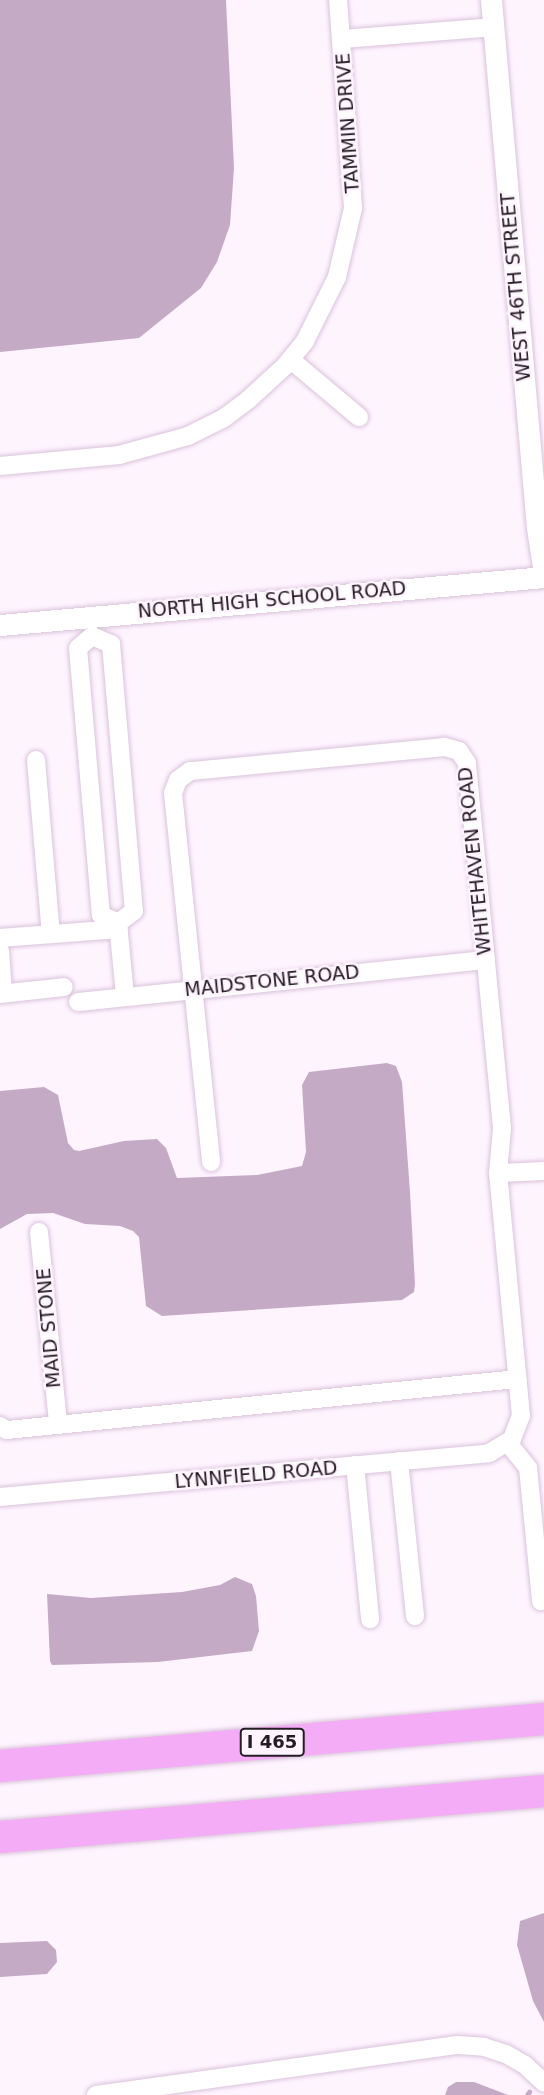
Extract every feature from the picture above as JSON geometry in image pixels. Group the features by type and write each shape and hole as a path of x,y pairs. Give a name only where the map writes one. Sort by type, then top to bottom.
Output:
{"highway":[{"name":"I 465","path":"0,1766 544,1719"},
{"path":"0,1837 544,1791"}],"street":[{"name":"TAMMIN DRIVE","path":"0,466 111,456 158,446 210,426 243,404 291,360 327,303 345,255 350,230 354,191 338,0"},
{"name":"WEST 46TH STREET","path":"491,0 537,528 544,575"},
{"path":"342,39 493,27"},
{"path":"291,360 359,417"},
{"name":"NORTH HIGH SCHOOL ROAD","path":"0,625 91,626 544,575"},
{"path":"0,938 118,926 134,911 111,644 91,626 78,648 101,915 118,926"},
{"name":"WHITEHAVEN ROAD","path":"193,989 173,793 178,780 190,771 445,747 459,751 467,763 502,1128 498,1174 521,1416 517,1432 508,1443"},
{"path":"36,760 51,934"},
{"path":"90,778 121,776"},
{"path":"78,1002 125,996 118,926"},
{"path":"0,951 1,993 64,987"},
{"name":"MAIDSTONE ROAD","path":"125,996 486,960"},
{"path":"193,989 211,1162"},
{"path":"498,1174 544,1171"},
{"name":"MAID STONE","path":"39,1232 58,1424"},
{"path":"0,1426 7,1430 517,1379"},
{"path":"508,1443 528,1468 541,1601"},
{"name":"LYNNFIELD ROAD","path":"0,1497 488,1453 508,1443"},
{"path":"399,1461 415,1616"},
{"path":"355,1465 370,1619"},
{"path":"96,2095 458,2045 502,2053 538,2076"}],"shaded area":[{"path":"0,0 226,0 234,168 230,225 217,262 201,288 139,338 0,352"},
{"path":"387,1063 396,1066 402,1082 410,1192 415,1284 414,1292 402,1300 162,1316 146,1306 139,1237 133,1231 120,1226 85,1224 53,1213 27,1214 0,1229 0,1091 44,1087 58,1095 68,1143 74,1150 124,1141 157,1139 166,1148 177,1178 257,1175 302,1166 306,1152 302,1085 309,1072"},
{"path":"235,1577 252,1584 256,1596 259,1631 252,1651 158,1662 52,1665 50,1661 47,1594 91,1598 182,1592 220,1585"},
{"path":"544,1913 544,2022 533,2001 517,1945 520,1921"},
{"path":"47,1941 56,1950 57,1962 47,1974 0,1977 0,1943"},
{"path":"456,2082 474,2082 508,2095 445,2095 448,2087"}]}
